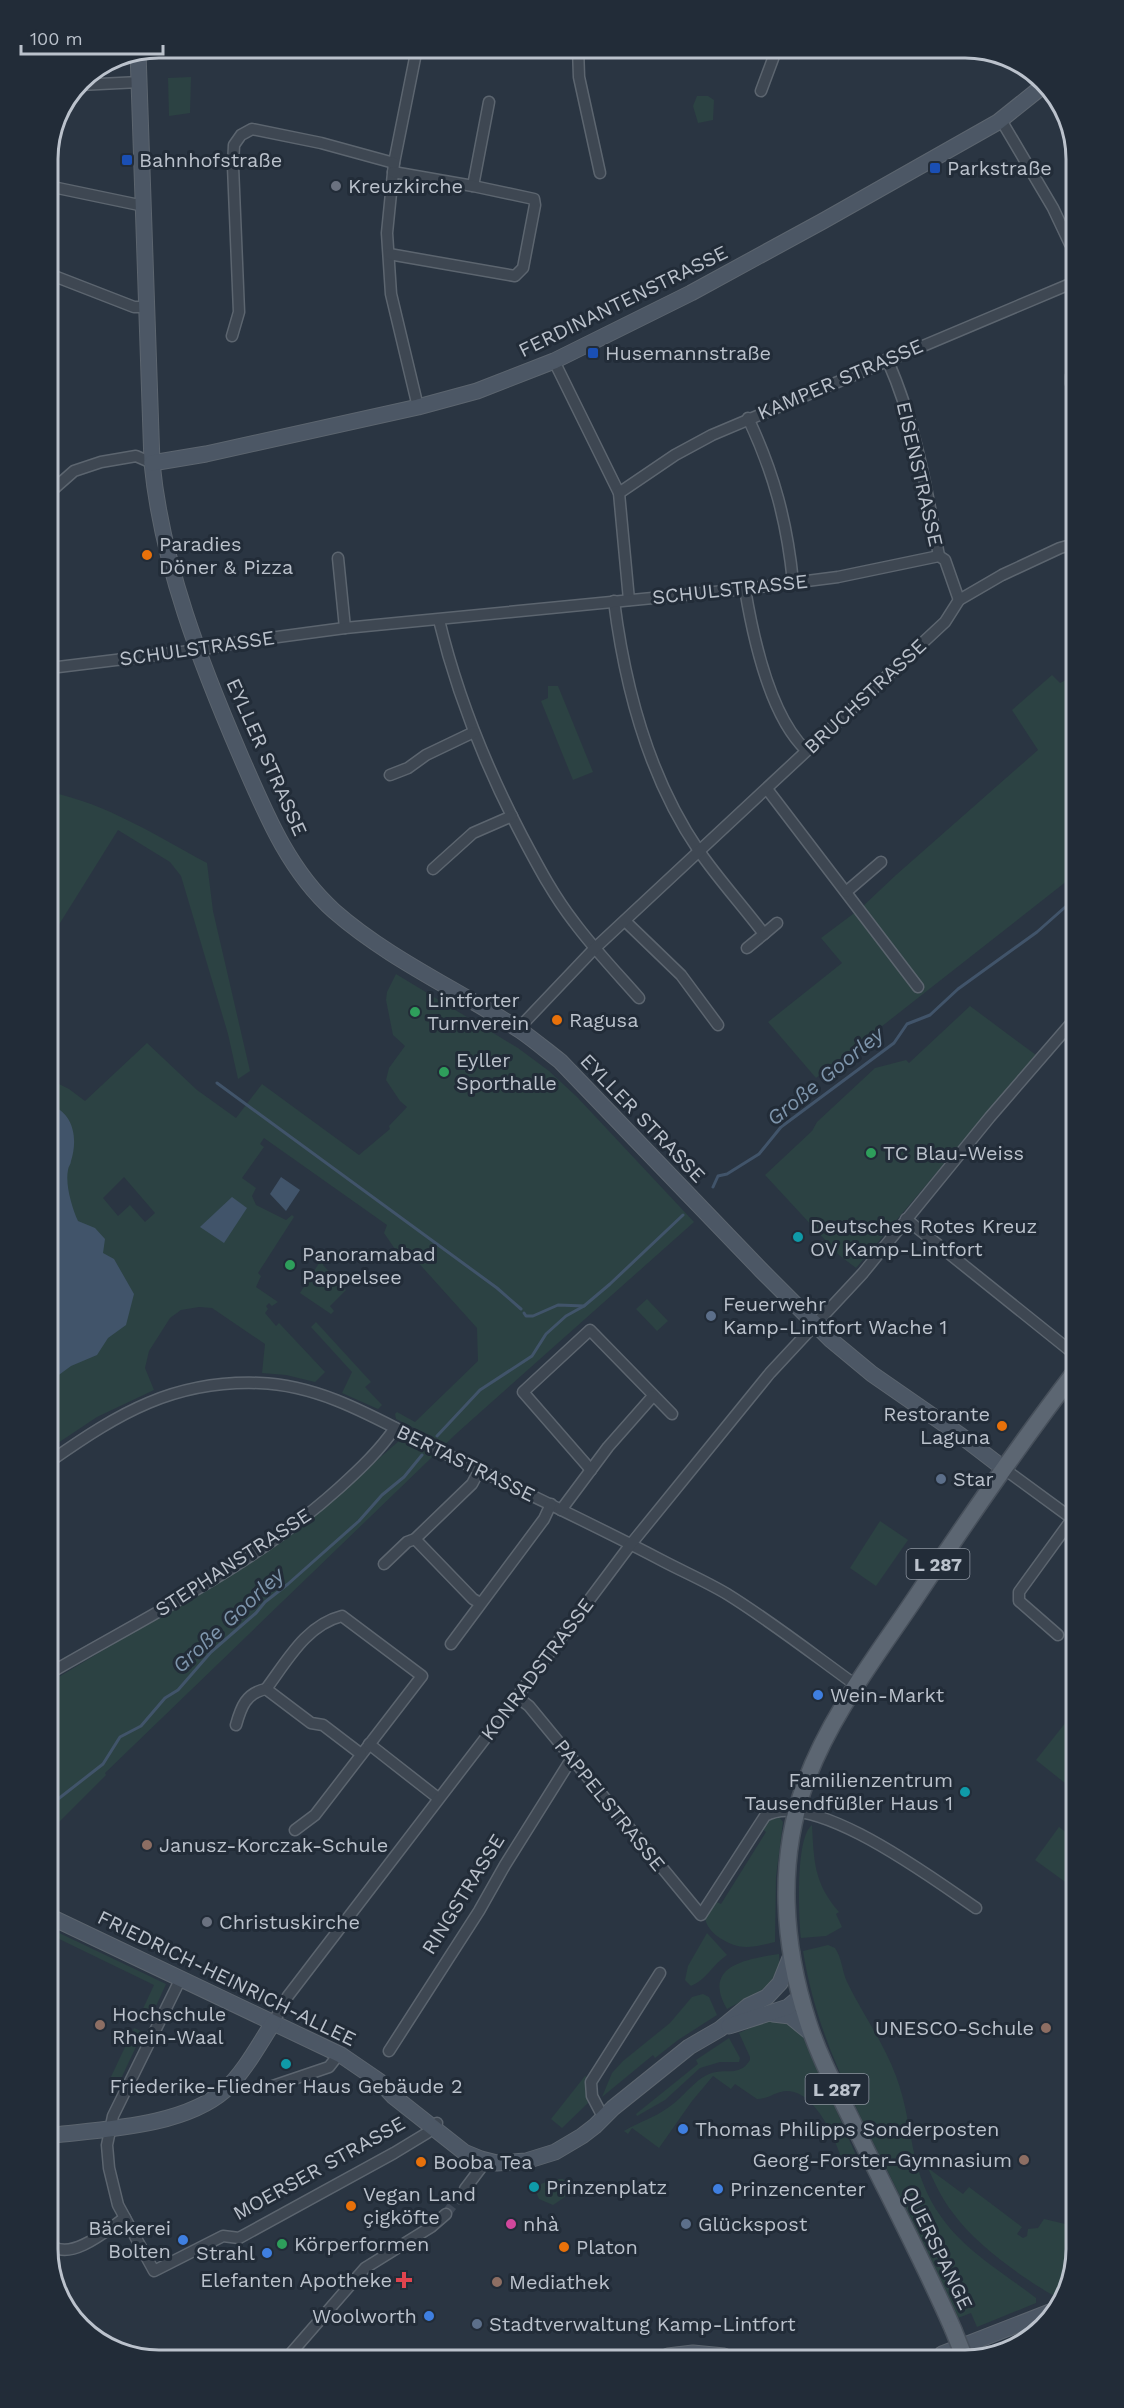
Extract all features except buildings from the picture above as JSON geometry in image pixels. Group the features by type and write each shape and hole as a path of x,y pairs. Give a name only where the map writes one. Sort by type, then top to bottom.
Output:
{"main road":[{"name":"EYLLER STRASSE","path":"139,60 152,463 158,514 198,650 227,724 275,833 300,874 332,909 352,926 518,1029 560,1061 814,1324 856,1362 990,1456 1003,1468"},
{"name":"FERDINANTENSTRASSE","path":"152,463 241,447 418,407 477,391 554,361 691,293 1002,120 1038,90"},
{"name":"L 287","path":"801,1996 792,1953 786,1905 790,1843 804,1786 826,1737 857,1686 1003,1468 1066,1384"},
{"name":"FRIEDRICH-HEINRICH-ALLEE","path":"58,1920 339,2054 379,2081 393,2096 435,2126 464,2152 490,2159"},
{"path":"767,1997 780,1983 792,1953"},
{"path":"490,2159 510,2163 546,2156 582,2136 660,2069 689,2047 720,2029 748,2006 767,1997 801,1996"},
{"path":"720,2029 788,2007 801,1996"},
{"name":"QUERSPANGE","path":"801,1996 812,2034 961,2350"},
{"path":"767,2014 790,2016 812,2034"},
{"path":"58,2134 109,2128 173,2115 210,2100 225,2090 243,2070 273,2023"},
{"path":"952,2350 1040,2316"},
{"path":"976,2349 1025,2330"}],"street":[{"path":"415,58 394,167 387,233 390,294 418,407"},
{"path":"578,59 579,77 600,173"},
{"path":"761,91 773,59"},
{"path":"92,84 140,82"},
{"path":"473,186 489,102"},
{"path":"1002,120 1066,237"},
{"path":"232,336 239,312 234,145 241,135 252,129 321,143 394,167 534,199 535,205 523,268 515,276 389,254"},
{"path":"59,188 144,206"},
{"path":"59,278 134,307 148,307"},
{"name":"KAMPER STRASSE","path":"619,493 675,455 748,418 1066,286"},
{"name":"EISENSTRASSE","path":"887,359 907,412 923,471 939,556"},
{"path":"554,361 619,493 629,600"},
{"path":"748,418 773,475 783,510 794,582"},
{"name":"FERDINANTENSTRASSE","path":"59,484 74,471 90,465 136,456 152,463"},
{"path":"939,556 945,560 959,600 1002,575 1066,546"},
{"name":"SCHULSTRASSE","path":"59,667 198,650 345,628 744,590 838,577 939,556"},
{"path":"338,558 345,628"},
{"path":"744,590 752,634 766,679 780,710 799,743 806,750"},
{"name":"BRUCHSTRASSE","path":"518,1029 594,949 945,622 959,600"},
{"path":"614,601 624,665 650,754 672,805 699,851 764,934"},
{"path":"439,620 446,651 474,732 512,816 547,882 594,949 639,998"},
{"path":"390,775 408,768 426,755 474,732"},
{"path":"767,789 918,987"},
{"path":"433,869 473,833 512,816"},
{"path":"846,892 881,862"},
{"path":"625,921 681,975 718,1025"},
{"path":"747,948 777,923"},
{"name":"KONRADSTRASSE","path":"273,2023 288,1996 631,1544 770,1373 863,1273 1066,1028"},
{"path":"906,1219 1066,1347"},
{"path":"591,1470 524,1392 590,1330 672,1414"},
{"name":"BERTASTRASSE","path":"58,1456 99,1428 155,1399 186,1389 223,1384 292,1385 328,1396 395,1428 727,1594 857,1686"},
{"path":"451,1644 544,1519 591,1470 653,1396"},
{"name":"STEPHANSTRASSE","path":"58,1668 198,1588 298,1523 379,1452 395,1428"},
{"path":"1003,1468 1066,1514"},
{"path":"384,1564 407,1542 415,1539 472,1484 480,1469"},
{"path":"1058,1635 1019,1601 1019,1592 1066,1528"},
{"path":"415,1539 480,1603"},
{"path":"236,1725 242,1705 254,1691 266,1689 306,1636 332,1618 342,1616 422,1676 315,1815 294,1830"},
{"path":"266,1689 311,1723 323,1725 361,1754"},
{"name":"PAPPELSTRASSE","path":"517,1697 529,1706 701,1915 765,1816 775,1811 798,1811"},
{"path":"369,1744 438,1798"},
{"name":"RINGSTRASSE","path":"390,2051 572,1758"},
{"path":"798,1811 816,1815 882,1845 976,1908"},
{"path":"603,2117 592,2096 591,2082 660,1972"},
{"path":"58,2250 71,2250 83,2246 125,2218 118,2205 109,2168 107,2145 109,2128 181,1978"},
{"path":"270,2087 329,2067 339,2054"},
{"name":"MOERSER STRASSE","path":"125,2218 154,2271 223,2236 239,2238 394,2152 435,2126"},
{"path":"465,2189 490,2159"},
{"path":"295,2349 365,2268 442,2218"}],"green space":[{"path":"191,77 190,113 169,116 168,78"},
{"path":"697,96 708,96 714,100 713,120 698,123 693,106"},
{"path":"1052,675 1060,683 1066,680 1066,882 816,1078 768,1022 842,963 821,938 861,908 1038,750 1012,710"},
{"path":"548,686 558,686 593,772 573,780 541,701 548,698"},
{"path":"59,794 112,813 207,863 213,911 250,1071 238,1079 228,1034 181,876 170,862 118,830 59,925"},
{"path":"396,974 518,1048 549,1071 577,1097 694,1222 457,1433 105,1773 106,1775 58,1823 58,1677 250,1562 319,1511 400,1440 414,1447 426,1434 396,1419 395,1414 397,1412 415,1422 478,1361 477,1328 415,1259 397,1252 384,1233 387,1225 264,1138 260,1144 264,1147 242,1178 256,1188 252,1196 256,1205 286,1220 292,1215 294,1217 258,1273 261,1276 256,1287 278,1302 272,1306 269,1303 265,1313 276,1326 279,1323 325,1372 315,1382 286,1375 262,1373 265,1344 212,1308 199,1307 181,1310 170,1318 149,1351 145,1368 154,1390 97,1417 58,1443 59,1084 85,1101 147,1043 197,1090 236,1118 262,1084 359,1155 390,1129 389,1126 407,1107 400,1101 386,1080 389,1068 405,1046 393,1035 386,1000 387,992","holes":["124,1177 155,1213 145,1222 130,1205 118,1216 103,1198"]},
{"name":"TC Blau-Weiss","path":"970,1006 1036,1055 856,1268 839,1255 765,1175 875,1068 906,1060 909,1063"},
{"path":"323,1257 326,1259 323,1265 346,1290 330,1306 334,1311 331,1314 300,1293"},
{"path":"647,1299 668,1321 657,1331 636,1309"},
{"path":"316,1322 371,1382 365,1387 382,1405 378,1409 342,1393 352,1372 311,1327"},
{"path":"880,1521 908,1540 876,1586 850,1568"},
{"path":"1066,1722 1066,1784 1036,1760"},
{"path":"779,1817 783,1822 776,1877 775,1942 750,1947 734,1945 715,1934 705,1918 715,1901 721,1904 766,1832 761,1828 766,1821"},
{"path":"812,1825 817,1872 825,1891 839,1912 836,1914 842,1927 826,1936 801,1938 799,1878 803,1845"},
{"path":"1059,1827 1066,1832 1066,1882 1035,1860"},
{"path":"58,1932 166,1984 151,2017 141,2013 154,1985 58,1938"},
{"path":"707,1933 727,1955 701,1980 691,1986 685,1980 688,1966"},
{"path":"828,1945 835,1948 847,1982 896,2076 917,2165 931,2200 942,2218 962,2241 1036,2298 1036,2303 977,2327 971,2313 958,2318 913,2221 858,2112 825,2035 816,2008 803,1951"},
{"path":"779,1954 780,1973 766,1988 727,2009 720,1994 720,1983 724,1974 742,1962"},
{"path":"703,1994 709,1997 717,2015 655,2058 653,2055 602,2097 612,2073 623,2061 670,2023 692,1997"},
{"path":"783,2019 800,2030 805,2039 859,2162 854,2168 847,2168 843,2164 836,2143 824,2120 808,2100 799,2094 785,2091 757,2099 735,2084 731,2089 713,2076 692,2101 659,2148 632,2128 628,2134 624,2131 663,2111 709,2074 741,2069 750,2057 739,2033 768,2020"},
{"path":"134,2028 143,2032 118,2085 109,2081"},
{"path":"729,2038 740,2058 739,2062 720,2062 700,2068 665,2100 637,2116 636,2114 698,2064 696,2060"},
{"path":"585,2076 589,2078 588,2103 562,2128 551,2119"},
{"path":"928,2168 963,2194 969,2187 1022,2227 1017,2234 1023,2238 1027,2236 1028,2229 1038,2228 1044,2219 1066,2224 1064,2268 1053,2296 999,2259 974,2237 945,2202"},
{"path":"553,2179 563,2179 570,2187 565,2197 553,2205 539,2199 536,2192 541,2184"}],"water":[{"path":"59,1109 69,1121 74,1136 67,1182 71,1203 78,1221 95,1228 105,1239 103,1253 114,1259 134,1294 126,1325 108,1338 97,1355 71,1366 58,1375"},
{"path":"281,1177 300,1190 286,1211 270,1194"},
{"path":"232,1197 247,1208 224,1243 200,1227"}],"waterway":[{"name":"Große Goorley","path":"713,1187 718,1176 727,1174 759,1154 781,1127 894,1043 907,1024 930,1015 958,989 1037,932 1066,906"},
{"path":"217,1083 497,1288 521,1309"},
{"name":"Große Goorley","path":"437,1436 480,1390 532,1356 546,1334 566,1316 584,1306 610,1284 683,1215"},
{"path":"524,1313 526,1316 533,1316 558,1305 584,1306"},
{"name":"Große Goorley","path":"58,1799 103,1764 120,1737 141,1726 165,1698 178,1690 211,1652 359,1521 382,1495 404,1477 422,1455"}],"tunnel":[{"path":"446,2214 465,2189"}],"place":[{"name":"Bahnhofstraße","path":"127,160"},
{"name":"Parkstraße","path":"935,168"},
{"name":"Kreuzkirche","path":"336,186"},
{"name":"Husemannstraße","path":"593,353"},
{"name":"Paradies Döner & Pizza","path":"147,555"},
{"name":"Lintforter Turnverein","path":"415,1012"},
{"name":"Ragusa","path":"557,1020"},
{"name":"Eyller Sporthalle","path":"444,1072"},
{"name":"TC Blau-Weiss","path":"871,1153"},
{"name":"Deutsches Rotes Kreuz OV Kamp-Lintfort","path":"798,1237"},
{"name":"Panoramabad Pappelsee","path":"290,1265"},
{"name":"Feuerwehr Kamp-Lintfort Wache 1","path":"711,1316"},
{"name":"Restorante Laguna","path":"1002,1426"},
{"name":"Star","path":"941,1479"},
{"name":"Wein-Markt","path":"818,1695"},
{"name":"Familienzentrum Tausendfüßler Haus 1","path":"965,1792"},
{"name":"Janusz-Korczak-Schule","path":"147,1845"},
{"name":"Christuskirche","path":"207,1922"},
{"name":"Hochschule Rhein-Waal","path":"100,2025"},
{"name":"UNESCO-Schule","path":"1046,2028"},
{"name":"Friederike-Fliedner Haus Gebäude 2","path":"286,2064"},
{"name":"Thomas Philipps Sonderposten","path":"683,2129"},
{"name":"Georg-Forster-Gymnasium","path":"1024,2160"},
{"name":"Booba Tea","path":"421,2162"},
{"name":"Prinzenplatz","path":"534,2187"},
{"name":"Prinzencenter","path":"718,2189"},
{"name":"Vegan Land çigköfte","path":"351,2206"},
{"name":"nhà","path":"511,2224"},
{"name":"Glückspost","path":"686,2224"},
{"name":"Bäckerei Bolten","path":"183,2240"},
{"name":"Körperformen","path":"282,2244"},
{"name":"Platon","path":"564,2247"},
{"name":"Strahl","path":"267,2253"},
{"name":"Elefanten Apotheke","path":"404,2280"},
{"name":"Mediathek","path":"497,2282"},
{"name":"Woolworth","path":"429,2316"},
{"name":"Stadtverwaltung Kamp-Lintfort","path":"477,2324"}]}
